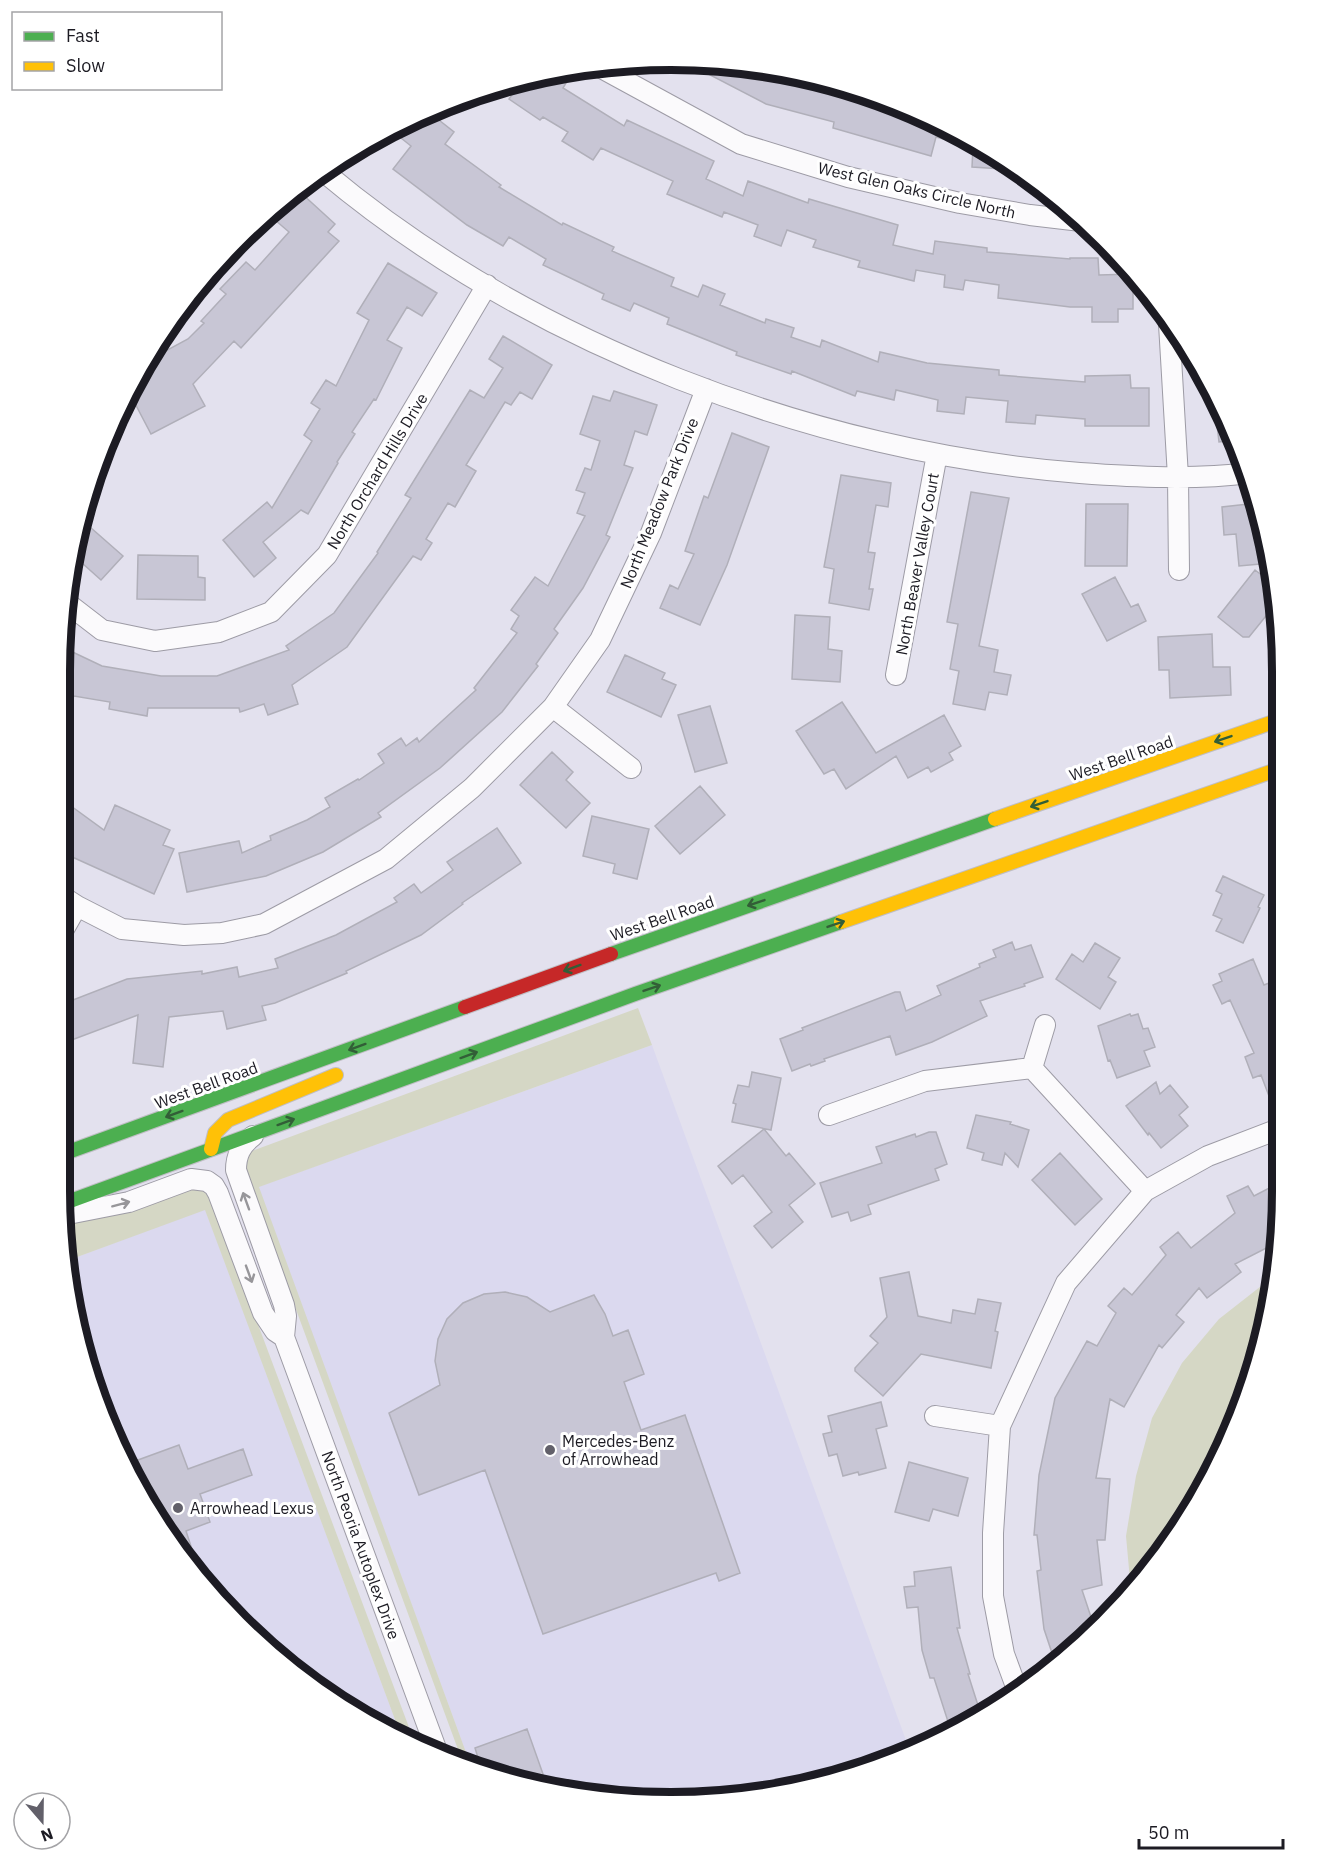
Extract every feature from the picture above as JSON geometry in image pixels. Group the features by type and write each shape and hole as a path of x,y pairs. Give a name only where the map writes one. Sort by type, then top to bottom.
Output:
{"main road":[{"name":"West Bell Road","path":"70,1151 610,954 1272,722"},
{"path":"70,1201 646,990 1272,771"},
{"path":"371,1057 412,1027"},
{"path":"211,1149 216,1133 228,1120 347,1070"}],"street":[{"name":"West Glen Oaks Circle North","path":"613,74 741,144 848,177 938,198 1067,219"},
{"path":"331,177 387,220 487,285 591,341 764,411 820,428 937,454 1050,471 1119,476 1240,474"},
{"name":"North Orchard Hills Drive","path":"74,609 102,630 154,641 219,632 271,612 327,555 487,285"},
{"path":"1169,335 1179,477 1179,570"},
{"name":"North Meadow Park Drive","path":"70,901 122,929 184,935 222,933 264,924 386,859 472,788 553,707 600,640 651,533 706,389"},
{"name":"North Beaver Valley Court","path":"896,675 937,454"},
{"path":"553,707 631,768"},
{"path":"70,918 77,906"},
{"path":"1032,1068 1045,1025"},
{"path":"829,1115 925,1081 1032,1068"},
{"path":"1032,1068 1145,1191"},
{"path":"1015,1684 1004,1654 993,1596 993,1533 1000,1426 1066,1283 1145,1191 1208,1156 1272,1131"},
{"name":"North Peoria Autoplex Drive","path":"258,1132 243,1144 238,1152 236,1170 284,1305 286,1316 284,1337 434,1743"},
{"name":"North Peoria Autoplex Drive","path":"211,1149 218,1193 263,1313 275,1331 284,1337"},
{"path":"71,1214 129,1202 191,1179 207,1180 218,1193"},
{"path":"935,1416 1000,1426"}],"shaded area":[{"path":"652,1045 907,1744 865,1761 827,1772 789,1781 711,1791 632,1791 593,1787 516,1772 468,1757 258,1187"},
{"path":"205,1209 398,1726 338,1691 275,1643 220,1588 172,1525 132,1457 102,1385 82,1309 75,1258"}],"green space":[{"path":"638,1008 652,1045 259,1187 468,1757 460,1754 245,1171 246,1159 252,1151"},
{"path":"193,1186 206,1190 411,1733 398,1726 205,1210 75,1258 71,1221"},
{"path":"1265,1283 1261,1309 1241,1385 1211,1457 1171,1525 1130,1579 1126,1536 1136,1476 1152,1418 1182,1363 1219,1319"}],"building":[{"path":"704,72 789,82 827,91 901,116 956,142 936,137 931,156 833,128 834,122 766,104"},
{"path":"563,81 566,83 563,88 624,126 627,120 714,161 706,179 743,196 748,181 808,203 809,199 898,225 893,245 933,254 935,241 987,248 987,252 1070,259 1098,258 1099,275 1122,274 1133,287 1133,309 1118,309 1118,322 1092,322 1092,307 1070,307 998,298 999,285 965,280 963,290 944,287 945,275 916,270 914,281 858,267 860,261 813,247 816,240 787,230 781,246 754,236 758,225 724,212 722,217 667,194 673,181 601,148 593,160 562,141 568,132 543,117 540,120 509,99 514,92"},
{"path":"437,118 454,132 445,144 501,185 499,187 562,225 563,223 614,247 612,251 674,278 671,286 698,297 703,285 725,294 720,305 765,323 766,319 794,328 791,337 820,347 822,340 878,362 880,352 927,363 999,370 999,375 1085,382 1085,376 1130,375 1131,388 1149,388 1149,426 1085,426 1085,419 1036,415 1035,424 1006,422 1008,401 966,397 964,414 937,411 938,400 896,390 894,400 857,391 855,396 792,371 791,374 736,355 737,352 667,324 669,318 634,303 630,311 602,299 604,294 543,265 546,259 509,237 503,246 467,225 393,169 411,146 399,136"},
{"path":"973,151 1000,169 972,167"},
{"path":"305,196 335,224 328,232 339,241 241,348 234,341 193,384 205,406 151,434 134,402 163,352 188,339 204,323 201,321 226,294 220,289 246,262 255,270 289,232 275,220"},
{"path":"388,263 437,293 422,316 407,307 387,340 402,348 376,400 374,399 352,432 355,434 308,514 301,510 263,542 276,558 254,577 223,540 267,502 272,508 312,441 304,435 320,409 311,403 326,380 336,386 369,320 357,313"},
{"path":"503,336 552,365 532,399 520,392 511,405 505,402 466,465 476,471 455,507 448,503 426,539 432,543 421,560 413,556 347,647 292,685 298,704 268,715 264,704 240,712 239,708 148,708 147,716 109,709 110,702 74,696 70,698 71,651 102,666 161,676 217,676 289,650 286,646 334,613 378,553 411,498 405,495 470,390 484,398 503,368 489,359"},
{"path":"614,391 657,405 647,435 635,431 624,465 633,468 606,535 610,537 583,588 554,629 558,633 536,664 538,666 502,712 440,768 378,813 381,817 323,852 266,876 187,892 179,853 239,841 242,853 271,840 270,836 330,807 325,798 359,780 384,763 378,754 401,738 406,746 417,738 419,742 476,690 474,688 517,633 511,629 519,616 511,610 535,577 548,586 585,516 577,513 585,493 576,490 585,468 591,470 600,441 580,434 593,396 610,401"},
{"path":"1216,418 1227,441 1219,442"},
{"path":"732,433 769,447 727,565 700,625 660,608 670,585 678,589 694,554 685,551 704,496 708,498"},
{"path":"841,475 891,483 888,507 876,505 868,552 875,553 869,589 873,589 869,610 829,603 834,569 824,567"},
{"path":"971,492 1009,498 979,646 998,650 994,672 1011,675 1007,695 989,692 985,710 953,704 959,671 950,669 958,624 947,622"},
{"path":"1086,504 1128,504 1127,566 1085,566"},
{"path":"1249,504 1263,564 1239,566 1236,534 1224,535 1222,507"},
{"path":"89,526 123,556 101,580 81,562"},
{"path":"138,555 198,556 198,577 205,578 205,600 137,599"},
{"path":"1255,570 1265,577 1269,612 1249,637 1243,637 1218,617"},
{"path":"1115,577 1131,607 1138,604 1146,621 1107,641 1082,594"},
{"path":"795,615 830,617 828,649 842,651 840,682 792,679"},
{"path":"1212,634 1213,667 1230,667 1231,695 1170,698 1169,670 1159,670 1158,637"},
{"path":"625,655 665,673 662,679 676,685 661,717 607,692"},
{"path":"842,702 876,753 944,715 961,746 949,753 953,760 931,772 928,767 908,778 896,756 846,789 834,769 824,774 796,731"},
{"path":"710,706 727,763 695,772 678,715"},
{"path":"552,752 573,772 566,780 590,803 566,828 520,785"},
{"path":"700,786 725,815 680,854 655,826"},
{"path":"70,805 104,830 115,805 170,830 163,845 174,849 154,894 70,856"},
{"path":"592,816 649,829 637,879 613,873 615,864 583,856"},
{"path":"497,828 521,863 462,903 421,935 346,971 347,973 275,1003 262,1006 266,1020 227,1029 223,1011 169,1017 163,1067 133,1063 138,1015 70,1041 70,1001 127,979 202,971 202,974 237,967 239,977 278,968 275,959 336,935 397,902 394,898 414,884 421,893 453,870 447,862"},
{"path":"1223,876 1264,895 1243,943 1216,931 1222,919 1213,915 1222,894 1216,891"},
{"path":"1012,942 1015,950 1031,945 1043,977 1024,984 1025,986 980,1001 987,1016 932,1042 896,1055 890,1036 792,1071 780,1039 803,1030 802,1028 895,992 900,992 906,1011 941,995 937,986 980,967 979,964 996,957 993,950"},
{"path":"1095,943 1120,958 1108,977 1116,982 1100,1009 1056,979 1072,954 1083,962"},
{"path":"1253,959 1264,985 1269,983 1272,990 1272,1095 1269,1096 1261,1075 1253,1078 1245,1057 1254,1053 1230,1000 1222,1004 1213,985 1222,981 1219,974"},
{"path":"1130,1014 1131,1016 1138,1014 1143,1029 1148,1028 1155,1047 1144,1051 1150,1066 1117,1078 1110,1060 1108,1061 1098,1026"},
{"path":"752,1072 781,1078 771,1130 732,1122 736,1104 733,1103 738,1085 749,1087"},
{"path":"1156,1082 1160,1094 1170,1085 1188,1107 1179,1115 1188,1126 1161,1148 1126,1106"},
{"path":"976,1115 1011,1122 1010,1124 1029,1130 1018,1167 1005,1153 1002,1165 982,1160 984,1153 967,1148"},
{"path":"764,1129 786,1156 789,1153 815,1184 789,1205 803,1222 772,1248 754,1226 772,1212 743,1175 732,1184 718,1166"},
{"path":"936,1132 947,1164 935,1169 939,1180 868,1205 871,1214 851,1221 848,1212 832,1217 820,1183 882,1163 876,1147 915,1134 916,1137"},
{"path":"1060,1153 1102,1199 1075,1225 1032,1180"},
{"path":"1248,1186 1254,1196 1272,1187 1269,1246 1235,1264 1241,1272 1207,1298 1199,1288 1176,1315 1184,1322 1162,1348 1159,1345 1124,1407 1110,1399 1096,1478 1110,1479 1105,1540 1097,1540 1102,1585 1082,1590 1092,1620 1053,1655 1044,1629 1037,1571 1041,1570 1037,1535 1034,1535 1039,1475 1055,1398 1087,1341 1097,1346 1116,1313 1108,1306 1124,1288 1132,1295 1166,1255 1160,1247 1178,1232 1191,1248 1235,1213 1227,1196"},
{"path":"909,1272 918,1316 951,1323 953,1310 975,1314 978,1299 1001,1303 991,1368 921,1354 883,1396 855,1371 855,1368 878,1343 870,1336 887,1317 880,1278"},
{"name":"Mercedes-Benz of Arrowhead","path":"505,1292 527,1297 550,1312 594,1295 605,1314 613,1336 628,1330 644,1374 624,1382 641,1430 685,1415 740,1573 719,1581 716,1573 543,1634 485,1470 419,1495 389,1413 440,1385 435,1361 438,1339 447,1319 463,1303 484,1294"},
{"path":"881,1402 887,1426 876,1429 886,1468 859,1475 858,1472 843,1476 837,1454 829,1456 823,1434 832,1432 828,1416"},
{"name":"Arrowhead Lexus","path":"179,1445 188,1469 243,1449 252,1475 200,1494 210,1522 186,1531 194,1556 151,1492 134,1461"},
{"path":"909,1462 968,1478 958,1516 933,1509 929,1521 895,1512"},
{"path":"951,1567 960,1628 957,1628 979,1708 949,1725 934,1678 930,1678 922,1650 918,1607 907,1608 904,1587 915,1586 914,1572"},
{"path":"527,1729 543,1774 535,1777 479,1761 475,1748"}],"traffic: fast":[{"path":"611,954 995,819"},
{"path":"70,1201 635,994 841,922"},
{"path":"70,1151 465,1007"}],"traffic: slow":[{"path":"995,819 1272,722"},
{"path":"841,922 1272,771"},
{"path":"211,1149 215,1133 228,1120 336,1075"}],"traffic: jam":[{"path":"465,1007 611,954"}],"place":[{"name":"Mercedes-Benz of Arrowhead","path":"550,1450"},
{"name":"Arrowhead Lexus","path":"178,1508"}]}
